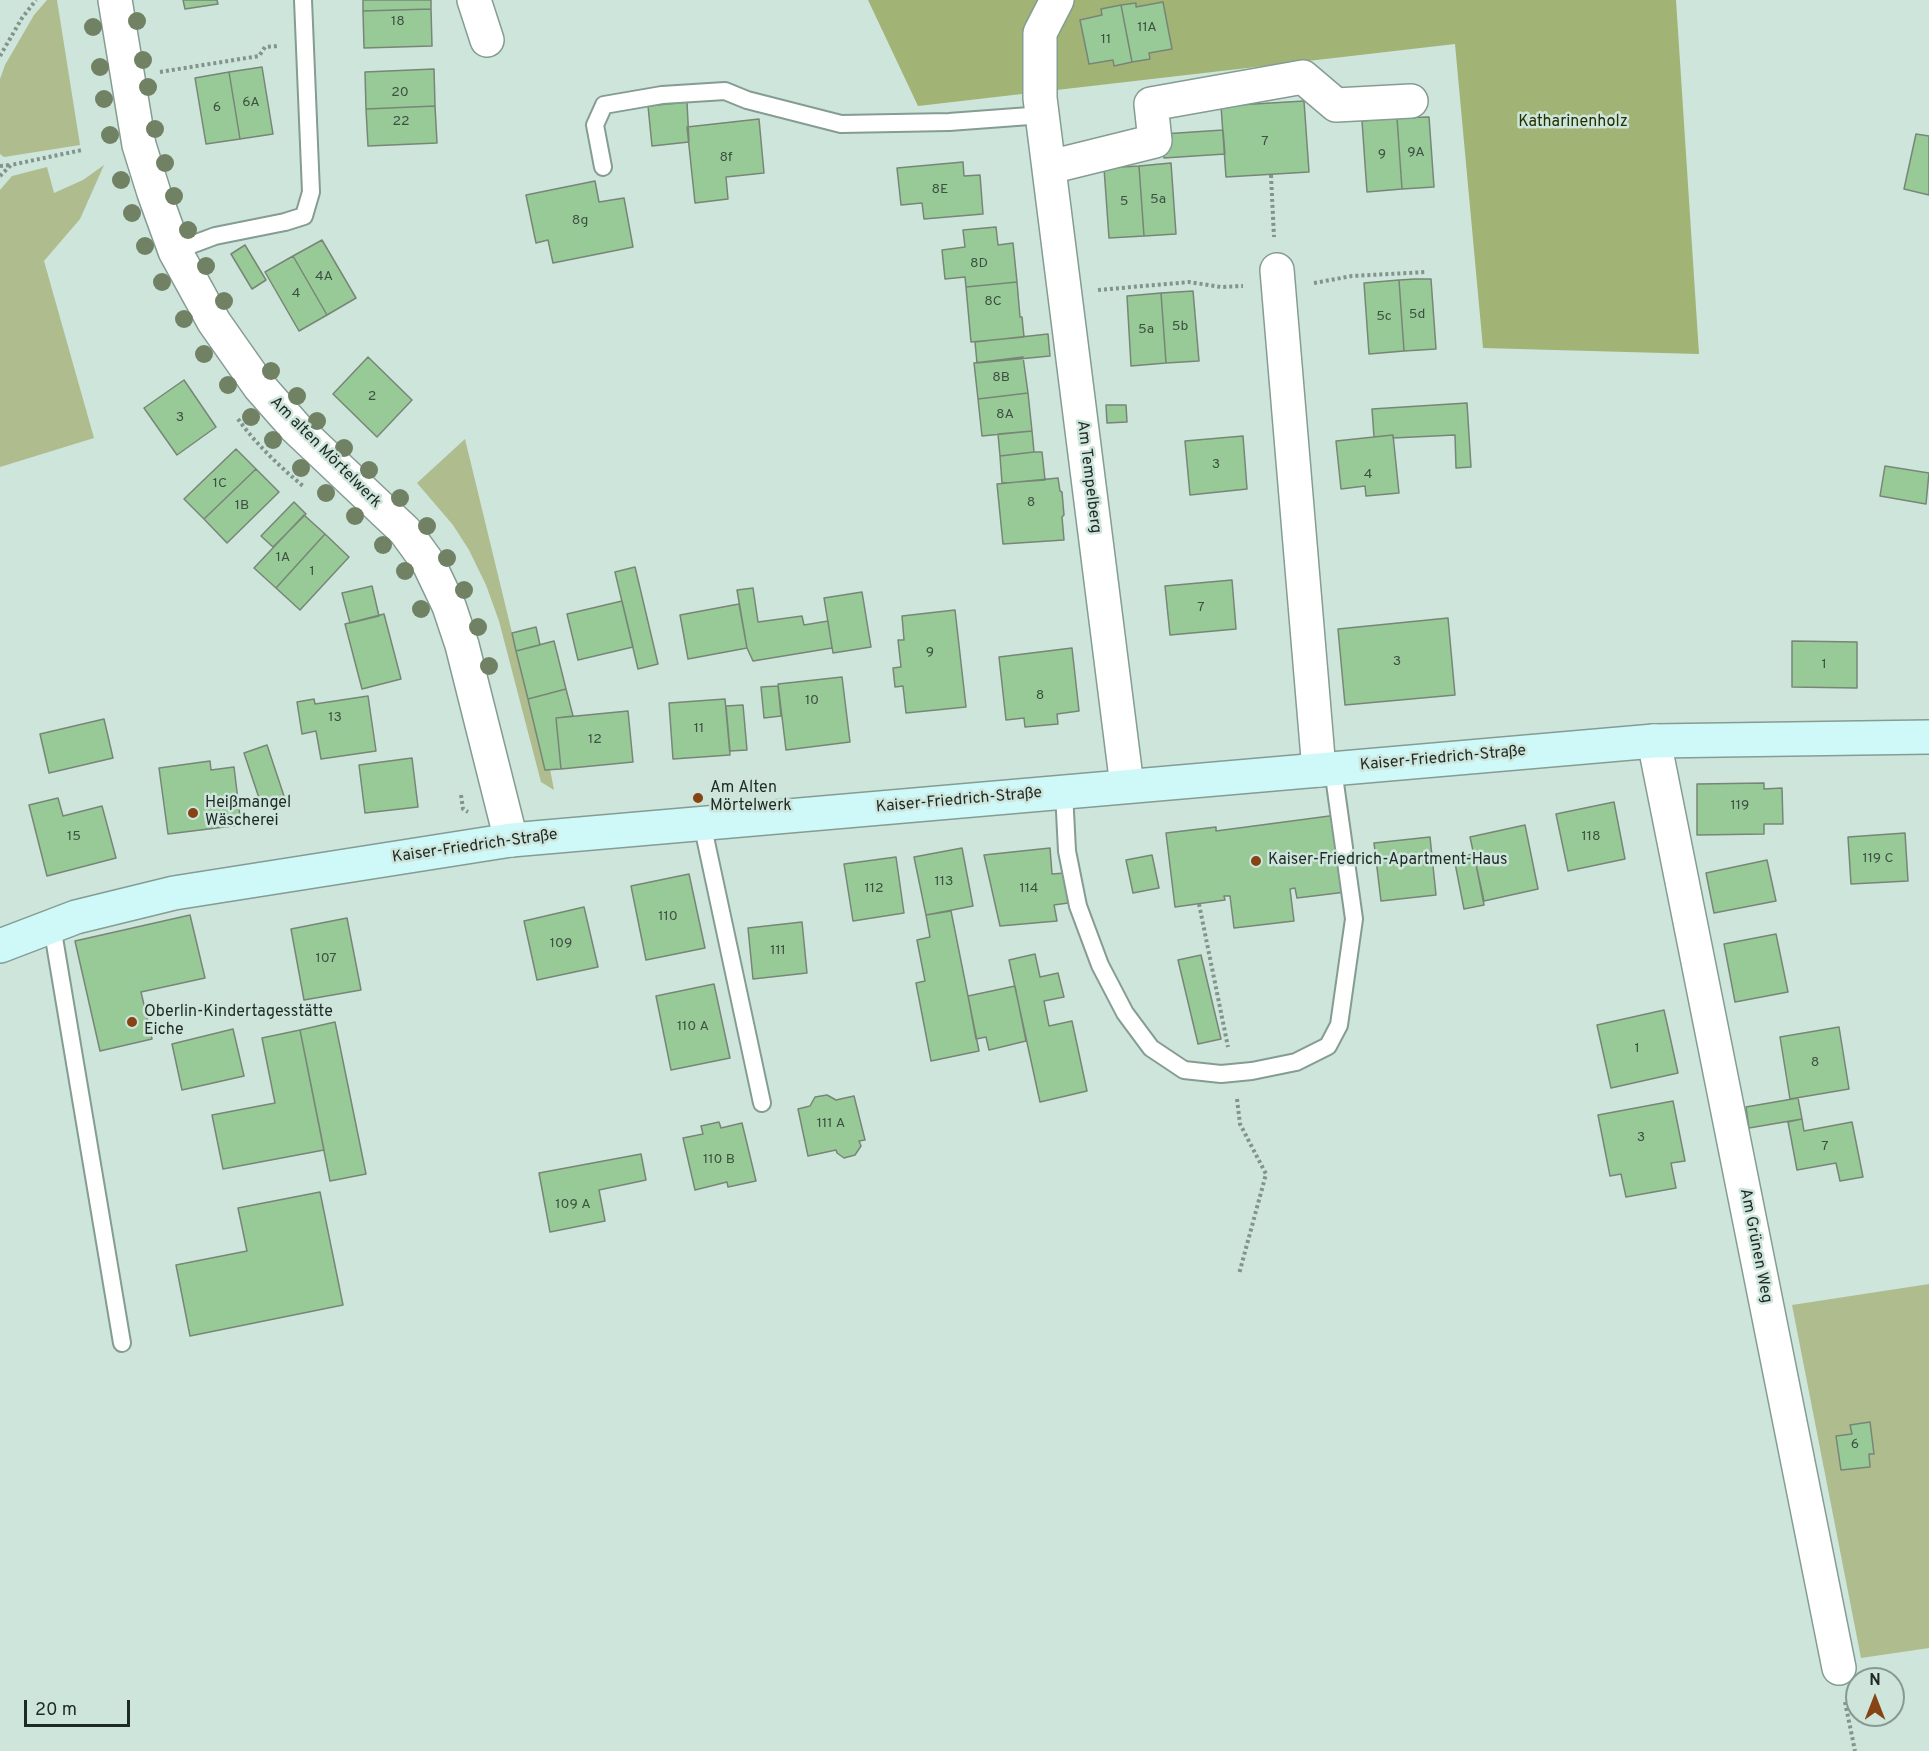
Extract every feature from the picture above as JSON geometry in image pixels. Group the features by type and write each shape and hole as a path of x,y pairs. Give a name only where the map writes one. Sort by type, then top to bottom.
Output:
{"street":[{"name":"Am alten Mörtelwerk","path":"115,0 139,145 175,251 214,322 259,386 296,428 405,531 429,564 449,606 462,645 511,840"},
{"path":"474,0 487,40"},
{"name":"Am Tempelberg","path":"1057,0 1040,33 1040,98 1127,786"},
{"path":"1050,167 1155,141 1151,104 1303,77 1336,105 1411,101"},
{"path":"1277,270 1326,769"},
{"name":"Kaiser-Friedrich-Straße","path":"0,946 76,917 174,893 511,840 1654,741 1929,737"},
{"name":"Am Grünen Weg","path":"1654,741 1839,1668"}],"lane":[{"path":"175,251 215,236 304,216 311,192 303,0"},
{"path":"603,167 595,125 604,105 662,95 724,90 747,100 841,124 949,122 1042,115"},
{"path":"1064,792 1067,851 1078,906 1100,965 1125,1013 1151,1048 1184,1070 1221,1074 1252,1071 1296,1062 1328,1046 1339,1025 1354,919 1326,769"},
{"path":"702,823 762,1103"},
{"path":"52,926 122,1343"}],"path":[{"path":"0,56 22,18 36,0"},
{"path":"127,76 259,56 265,47 304,44"},
{"path":"0,166 82,150"},
{"path":"0,176 11,165"},
{"path":"1270,175 1275,237"},
{"path":"1352,276 1426,272"},
{"path":"1065,293 1190,282 1221,287"},
{"path":"1839,1668 1855,1751"}],"green space":[{"path":"47,0 57,0 80,145 4,157 0,154 0,79 5,65 34,15"},
{"name":"Katharinenholz","path":"868,0 1676,0 1699,354 1483,348 1455,44 918,106"},
{"path":"104,165 80,219 44,261 94,438 0,467 0,190 12,176 47,167 54,193 83,180"},
{"path":"465,439 545,769 550,769 554,790 541,782 499,621 486,585 469,550 453,525 417,483"},
{"path":"1929,1284 1929,1648 1861,1658 1792,1305"}],"building":[{"path":"183,0 217,0 218,4 185,9"},
{"path":"363,0 431,0 431,9 363,11"},
{"path":"1163,2 1172,49 1149,53 1150,59 1132,62 1121,5 1136,3 1136,7"},
{"path":"1121,5 1132,62 1114,66 1113,60 1089,64 1080,20 1102,15 1101,9"},
{"path":"431,9 432,46 364,48 363,11"},
{"path":"262,67 273,134 240,139 229,72"},
{"path":"434,69 435,106 366,109 365,72"},
{"path":"229,72 240,139 206,144 195,78"},
{"path":"1304,101 1309,172 1226,177 1221,106"},
{"path":"687,102 689,142 652,146 648,106"},
{"path":"435,106 437,143 368,146 366,109"},
{"path":"1429,117 1434,187 1402,189 1397,118"},
{"path":"1397,118 1402,189 1367,192 1362,121"},
{"path":"759,119 764,173 726,177 728,199 695,203 687,127"},
{"path":"1223,130 1225,154 1164,158 1163,134"},
{"path":"1916,134 1929,136 1929,195 1904,189"},
{"path":"963,162 964,176 980,175 983,214 924,219 922,203 901,205 897,168"},
{"path":"1171,163 1176,234 1144,236 1139,166"},
{"path":"1139,166 1144,236 1109,238 1104,168"},
{"path":"595,181 599,202 624,198 633,247 553,263 548,240 536,243 526,195"},
{"path":"996,227 998,245 1013,243 1017,282 966,287 965,277 945,279 942,250 965,247 963,230"},
{"path":"322,240 356,298 327,315 293,256"},
{"path":"245,245 266,280 252,289 231,254"},
{"path":"293,256 327,315 299,331 265,272"},
{"path":"1431,279 1436,349 1404,351 1399,280"},
{"path":"1399,280 1404,351 1369,354 1364,283"},
{"path":"1017,282 1024,337 971,342 966,287"},
{"path":"1193,291 1199,361 1166,363 1161,293"},
{"path":"1161,293 1166,363 1131,366 1127,296"},
{"path":"1048,334 1050,356 977,363 975,342"},
{"path":"368,357 412,400 377,437 333,394"},
{"path":"1023,357 1028,393 978,399 974,363"},
{"path":"184,380 216,427 177,455 144,408"},
{"path":"1028,393 1032,431 982,436 978,399"},
{"path":"1467,403 1471,467 1456,468 1455,435 1374,437 1372,409"},
{"path":"1106,405 1126,405 1127,422 1107,423"},
{"path":"1032,431 1034,452 1000,456 998,434"},
{"path":"1393,435 1399,493 1366,496 1365,486 1341,489 1336,441"},
{"path":"1243,436 1247,489 1190,495 1185,441"},
{"path":"236,449 256,469 204,519 184,499"},
{"path":"1042,452 1045,480 1002,483 1000,456"},
{"path":"1885,466 1929,473 1926,504 1880,496"},
{"path":"256,469 279,492 227,543 204,519"},
{"path":"1058,478 1062,492 1064,540 1003,544 997,484"},
{"path":"294,502 306,514 273,547 261,536"},
{"path":"304,515 325,534 276,588 254,568"},
{"path":"325,534 349,557 300,610 276,588"},
{"path":"635,567 658,664 638,669 615,572"},
{"path":"1232,580 1236,629 1170,635 1165,586"},
{"path":"372,586 379,616 350,623 342,593"},
{"path":"753,588 758,622 802,616 804,625 828,621 832,648 753,661 747,648 737,590"},
{"path":"862,592 871,647 833,653 824,598"},
{"path":"622,601 633,647 578,660 567,614"},
{"path":"739,604 747,648 688,659 680,615"},
{"path":"955,610 966,707 906,713 903,686 895,687 893,668 901,667 898,640 904,640 902,616"},
{"path":"384,614 401,679 362,689 345,624"},
{"path":"1448,618 1455,695 1345,705 1338,629"},
{"path":"536,627 540,645 516,651 512,633"},
{"path":"554,641 566,689 528,699 516,651"},
{"path":"1792,641 1857,642 1857,688 1792,687"},
{"path":"1072,648 1079,711 1057,714 1058,724 1025,727 1024,718 1006,720 999,657"},
{"path":"842,677 850,742 786,750 778,684"},
{"path":"778,686 781,716 764,718 761,687"},
{"path":"566,689 573,716 556,718 561,769 545,770 528,699"},
{"path":"368,696 376,751 321,759 316,731 302,734 297,702 314,699 315,704"},
{"path":"725,699 730,755 673,759 669,703"},
{"path":"743,705 747,750 730,751 726,706"},
{"path":"628,711 633,762 561,769 556,718"},
{"path":"104,719 113,758 49,773 40,734"},
{"path":"267,745 284,796 261,804 244,753"},
{"path":"412,758 418,807 365,813 359,765"},
{"path":"210,761 211,770 234,767 241,825 168,834 159,768"},
{"path":"1764,783 1764,789 1782,788 1783,824 1764,824 1764,834 1697,835 1697,784"},
{"path":"58,798 63,816 102,806 116,858 47,876 29,805"},
{"path":"1614,802 1625,859 1568,871 1556,814"},
{"name":"Kaiser-Friedrich-Apartment-Haus","path":"1337,815 1346,892 1297,898 1295,888 1290,889 1294,921 1234,928 1230,896 1224,896 1225,900 1175,907 1166,833 1216,827 1216,831"},
{"path":"1525,825 1538,889 1484,901 1470,837"},
{"path":"1905,833 1908,881 1851,884 1848,837"},
{"path":"1430,837 1436,895 1381,901 1374,843"},
{"path":"962,848 973,906 926,915 914,857"},
{"path":"1050,848 1052,874 1065,873 1068,903 1054,905 1057,921 1000,926 984,855"},
{"path":"1474,854 1484,905 1464,909 1454,858"},
{"path":"1152,855 1159,888 1133,893 1126,860"},
{"path":"896,857 904,913 853,921 844,864"},
{"path":"1767,860 1776,901 1714,913 1706,873"},
{"path":"689,874 705,948 646,960 631,886"},
{"path":"584,907 598,967 537,980 524,921"},
{"path":"951,911 979,1051 931,1061 916,983 925,981 917,940 930,937 926,915"},
{"path":"190,915 205,978 141,992 152,1039 100,1051 75,941"},
{"path":"347,918 361,990 304,1000 291,929"},
{"path":"802,922 807,973 753,979 748,928"},
{"path":"1776,934 1788,992 1735,1002 1724,944"},
{"path":"1035,954 1040,977 1058,973 1064,997 1044,1001 1049,1026 1072,1021 1087,1091 1040,1102 1009,960"},
{"path":"1201,955 1221,1039 1198,1044 1178,960"},
{"path":"714,984 730,1058 671,1070 656,996"},
{"path":"1015,986 1026,1041 989,1050 986,1037 976,1039 968,996"},
{"path":"1664,1010 1678,1073 1611,1088 1597,1025"},
{"path":"335,1022 366,1174 330,1181 300,1030"},
{"path":"1839,1027 1849,1089 1790,1099 1780,1037"},
{"path":"233,1029 244,1076 182,1090 172,1044"},
{"path":"300,1030 324,1150 223,1169 212,1115 275,1103 262,1038"},
{"path":"827,1095 836,1100 854,1096 865,1140 859,1141 861,1146 855,1155 844,1158 836,1150 808,1156 798,1109 810,1106 815,1097"},
{"path":"1798,1098 1802,1119 1749,1128 1746,1107"},
{"path":"1673,1101 1685,1161 1671,1163 1676,1188 1626,1197 1621,1174 1610,1176 1598,1115"},
{"path":"1802,1119 1804,1131 1852,1122 1863,1177 1840,1181 1836,1163 1797,1170 1788,1122"},
{"path":"719,1122 721,1128 742,1123 756,1181 728,1187 727,1182 695,1190 683,1138 703,1134 701,1126"},
{"path":"641,1154 646,1180 599,1190 605,1221 550,1232 539,1173"},
{"path":"320,1192 343,1305 190,1336 176,1265 247,1251 238,1208"},
{"path":"1870,1422 1874,1454 1869,1454 1870,1467 1841,1470 1836,1436 1852,1434 1850,1425"}],"place":[{"name":"Am Alten Mörtelwerk","path":"698,798"},
{"name":"Heißmangel Wäscherei","path":"193,813"},
{"name":"Kaiser-Friedrich-Apartment-Haus","path":"1256,861"},
{"name":"Oberlin-Kindertagesstätte Eiche","path":"132,1022"}]}
